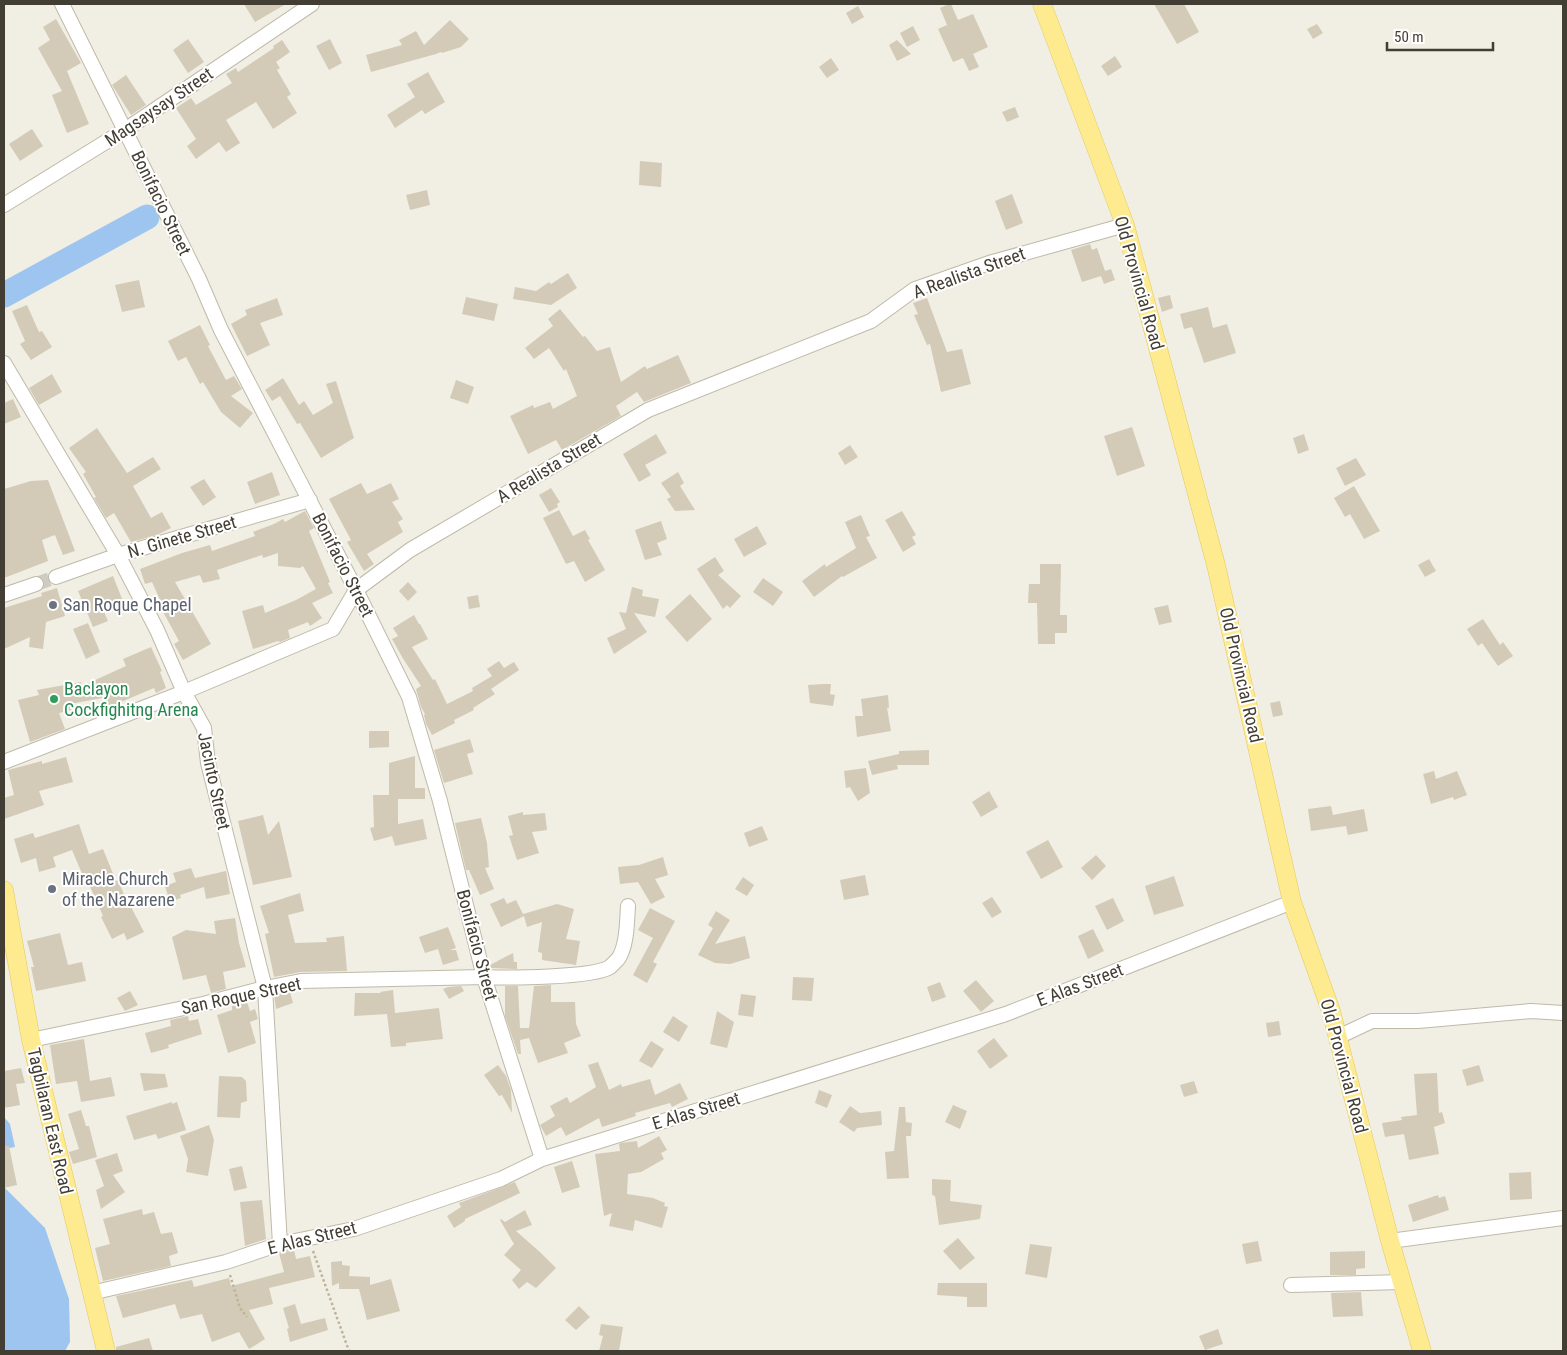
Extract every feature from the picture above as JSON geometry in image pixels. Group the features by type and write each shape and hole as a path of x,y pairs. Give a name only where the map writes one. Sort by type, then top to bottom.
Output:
{"main road":[{"name":"Old Provincial Road","path":"1042,4 1125,225 1216,565 1292,902 1331,1011 1390,1240 1422,1351"},
{"name":"Tagbilaran East Road","path":"4,890 31,1040 106,1351"}],"street":[{"name":"Bonifacio Street","path":"62,4 199,279 221,330 356,590 408,697 440,801 484,976 542,1159"},
{"name":"Magsaysay Street","path":"4,205 125,130 312,4"},
{"name":"A Realista Street","path":"4,762 184,692 333,629 356,590 410,550 648,410 871,321 915,289 989,263 1125,225"},
{"name":"Jacinto Street","path":"4,363 118,555 157,630 184,692 204,728 208,762 265,988 280,1244"},
{"name":"N. Ginete Street","path":"56,577 118,555 310,500"},
{"path":"4,595 36,584"},
{"name":"E Alas Street","path":"91,1293 226,1262 280,1244 354,1229 500,1179 542,1159 1006,1014 1292,902"},
{"name":"San Roque Street","path":"31,1040 203,1004 301,981 484,976 506,978 587,973 609,968 618,958 623,947 628,906"},
{"path":"1338,1037 1372,1021 1418,1021 1530,1011 1563,1013"},
{"path":"1390,1240 1563,1218"},
{"path":"1291,1286 1403,1282"}],"path":[{"path":"309,1238 349,1351"},
{"path":"226,1262 240,1308 247,1317"}],"water":[{"path":"4,1117 10,1124 15,1147 4,1149"},
{"path":"4,1187 45,1228 69,1299 70,1342 65,1351 4,1351"}],"building":[{"path":"244,4 286,4 255,22"},
{"path":"951,4 958,20 973,14 988,47 973,54 979,67 969,71 963,58 953,62 938,29 947,25 940,8"},
{"path":"1154,4 1184,4 1199,32 1177,44"},
{"path":"858,6 864,17 852,24 846,13"},
{"path":"56,19 81,63 67,71 89,124 67,133 52,95 62,91 38,48 50,40 43,27"},
{"path":"450,20 469,39 461,47 371,72 366,55 402,45 399,40 416,31 424,45"},
{"path":"1317,24 1323,33 1313,39 1307,29"},
{"path":"913,26 920,40 907,47 900,33"},
{"path":"188,39 204,62 188,73 173,50"},
{"path":"330,39 342,63 329,70 316,46"},
{"path":"282,40 290,52 276,62 280,68 277,70 291,94 287,97 297,113 273,129 256,102 226,120 240,143 226,152 219,142 196,159 187,146 196,139 176,108 191,98 196,105 232,83 226,74 236,68 238,72 274,48 273,46"},
{"path":"897,40 911,54 897,61 889,45"},
{"path":"1115,56 1122,67 1108,76 1101,66"},
{"path":"831,58 839,70 827,78 819,67"},
{"path":"428,72 445,102 425,114 422,110 395,128 387,115 415,97 407,84"},
{"path":"126,75 146,105 131,115 112,85"},
{"path":"1015,107 1019,117 1007,122 1002,112"},
{"path":"32,129 43,146 20,161 9,144"},
{"path":"640,161 662,163 661,187 639,185"},
{"path":"427,190 430,205 410,210 406,195"},
{"path":"1012,194 1023,223 1006,230 995,201"},
{"path":"1090,244 1092,250 1097,248 1105,271 1111,269 1115,280 1104,284 1101,276 1082,282 1071,250"},
{"path":"568,273 577,288 551,305 513,299 515,287 536,291"},
{"path":"139,280 145,307 122,312 115,285"},
{"path":"1170,295 1173,308 1162,312 1158,298"},
{"path":"466,297 498,304 494,321 462,314"},
{"path":"277,298 283,315 260,323 270,345 247,356 231,324 247,315 245,310"},
{"path":"927,298 947,352 962,349 971,384 941,392 930,344 927,345 914,315 918,314 913,303"},
{"path":"27,305 39,332 42,331 52,347 31,360 20,344 25,341 12,311"},
{"path":"1208,307 1213,328 1227,324 1236,353 1204,363 1192,327 1184,329 1180,314"},
{"path":"560,309 597,351 610,347 621,382 645,366 647,369 678,355 691,383 644,402 637,392 616,406 621,416 562,450 556,440 528,454 510,416 533,405 534,408 550,402 553,409 577,396 566,369 564,371 549,348 534,359 525,348 553,326 548,319"},
{"path":"200,325 210,345 208,346 226,380 234,376 242,389 231,396 253,413 240,428 221,412 203,382 200,384 186,357 178,361 168,341"},
{"path":"52,374 62,392 39,405 29,388"},
{"path":"283,378 299,405 304,401 313,415 333,403 326,384 336,381 354,438 321,458 300,423 297,424 280,396 272,401 265,390"},
{"path":"456,380 474,387 468,404 450,398"},
{"path":"13,399 21,417 4,424 4,403"},
{"path":"1132,427 1145,466 1117,476 1104,436"},
{"path":"97,428 127,473 153,457 161,469 133,486 151,518 162,512 171,528 157,535 131,542 114,513 106,518 83,474 86,472 69,448"},
{"path":"656,434 667,453 645,465 651,475 639,482 623,454"},
{"path":"1304,434 1309,450 1298,454 1293,438"},
{"path":"850,445 858,457 845,465 838,453"},
{"path":"1356,458 1366,475 1345,486 1336,468"},
{"path":"272,472 280,495 255,504 247,482"},
{"path":"678,472 684,483 680,486 695,510 675,511 667,499 671,497 661,483"},
{"path":"204,479 216,497 203,506 190,487"},
{"path":"48,480 75,551 63,555 55,535 42,540 48,561 4,578 4,489 31,481"},
{"path":"361,483 367,494 391,483 399,499 392,502 403,519 398,522 403,532 367,554 374,564 364,571 347,542 351,540 329,499"},
{"path":"1354,486 1380,531 1364,539 1350,514 1345,517 1334,498"},
{"path":"551,488 560,502 557,504 558,507 549,512 539,495"},
{"path":"559,510 573,536 585,530 590,539 588,540 605,570 585,582 574,561 566,564 543,518"},
{"path":"305,511 314,528 309,531 333,593 312,603 322,618 310,626 308,622 288,630 290,638 253,649 242,611 263,605 265,613 316,589 303,566 300,568 278,566 278,553 263,558 262,555 217,570 220,579 203,583 200,575 175,582 211,644 183,660 174,644 179,641 162,610 164,609 152,582 145,584 140,569 182,553 210,545 212,551 255,536 253,532 283,519 285,522"},
{"path":"902,511 916,535 912,537 916,544 903,552 885,520"},
{"path":"861,515 870,536 866,537 877,558 842,576 814,597 802,581 825,564 826,567 856,548 845,522"},
{"path":"661,521 667,539 657,543 662,555 645,560 635,530"},
{"path":"757,526 767,544 744,557 734,539"},
{"path":"715,557 724,571 718,575 741,596 730,608 727,605 723,609 697,569"},
{"path":"1429,559 1436,571 1425,577 1418,565"},
{"path":"1040,564 1061,564 1060,615 1067,615 1067,633 1055,633 1055,644 1038,644 1037,603 1028,603 1029,584 1040,584"},
{"path":"113,576 124,604 104,612 108,621 93,627 78,591"},
{"path":"763,578 783,592 773,606 753,592"},
{"path":"408,582 417,592 408,601 399,591"},
{"path":"632,587 643,590 642,596 659,599 655,617 634,613 647,632 614,654 607,638 626,629 619,612 626,613"},
{"path":"57,588 65,616 46,622 43,649 29,647 30,637 4,649 4,608 42,596 41,593"},
{"path":"690,594 712,619 687,642 665,617"},
{"path":"478,595 480,607 469,609 467,597"},
{"path":"1168,605 1172,622 1159,625 1154,608"},
{"path":"414,615 428,639 412,647 433,680 435,679 447,704 473,691 472,688 492,676 487,669 499,661 504,668 514,662 519,670 491,689 495,694 473,708 474,710 454,720 455,723 432,735 426,724 425,714 416,689 421,686 392,639 398,636 393,628"},
{"path":"1483,619 1500,645 1503,642 1513,656 1498,666 1482,643 1478,646 1467,629"},
{"path":"88,623 100,652 86,659 73,629"},
{"path":"151,647 162,671 160,672 166,688 156,693 154,688 107,708 102,698 70,704 72,710 59,713 65,729 30,742 18,700 39,695 37,690 81,682 82,686 126,666 123,659"},
{"path":"831,684 830,694 835,695 833,706 810,703 808,685"},
{"path":"888,695 889,708 887,708 891,731 857,737 855,716 863,716 861,699"},
{"path":"1280,701 1283,715 1273,717 1270,703"},
{"path":"369,731 389,731 389,747 369,748"},
{"path":"470,739 474,752 467,754 473,774 444,783 434,750"},
{"path":"929,750 929,765 897,765 898,769 872,775 868,761 899,754 899,751"},
{"path":"415,756 415,788 425,788 425,799 398,799 398,824 423,819 427,839 395,846 392,836 374,841 370,828 374,827 373,795 389,795 389,763"},
{"path":"66,757 73,782 39,791 44,805 4,819 4,798 14,795 8,770 42,761 42,764"},
{"path":"866,768 870,793 858,801 850,787 846,788 844,771"},
{"path":"1434,771 1436,779 1457,771 1467,795 1454,800 1453,797 1431,804 1423,774"},
{"path":"989,791 998,807 981,817 972,802"},
{"path":"1331,806 1333,815 1364,809 1368,831 1348,835 1346,826 1311,831 1308,809"},
{"path":"523,812 523,815 545,813 547,830 532,832 539,853 517,860 509,836 513,835 508,816"},
{"path":"263,815 268,835 279,821 292,877 253,885 238,821"},
{"path":"481,818 487,843 489,867 485,868 494,889 480,895 469,870 466,870 455,823"},
{"path":"79,824 89,854 103,849 116,881 118,880 128,904 144,932 127,940 124,933 112,939 72,850 53,857 56,867 39,872 36,858 21,863 14,839 33,833 35,838"},
{"path":"762,826 768,840 749,847 744,833"},
{"path":"1048,840 1063,867 1041,879 1026,852"},
{"path":"1096,855 1106,866 1092,880 1081,868"},
{"path":"663,857 668,875 655,879 665,897 651,904 638,882 620,884 618,867 639,865"},
{"path":"191,868 195,878 226,871 230,894 206,899 204,887 180,895 181,898 170,902 165,886 176,882 173,873"},
{"path":"865,875 869,895 844,900 840,880"},
{"path":"1174,876 1184,906 1154,915 1145,886"},
{"path":"743,877 754,885 747,896 735,889"},
{"path":"300,893 304,911 288,915 295,943 327,942 326,938 344,936 347,971 301,972 274,977 265,934 269,933 260,906"},
{"path":"992,897 1002,912 992,918 982,903"},
{"path":"504,898 507,904 516,900 523,914 557,904 574,909 566,939 580,941 576,965 542,960 542,953 538,952 542,922 527,927 524,916 501,927 490,904"},
{"path":"1113,898 1124,921 1107,930 1095,906"},
{"path":"650,908 675,921 653,962 657,964 647,983 633,975 653,938 638,930"},
{"path":"716,911 730,920 715,944 745,936 750,958 730,964 715,963 698,955 713,928 708,925"},
{"path":"235,918 239,943 246,967 223,972 226,989 211,993 206,975 183,980 172,937 186,930 216,934 214,921"},
{"path":"448,927 456,948 450,950 456,950 459,960 443,965 438,949 425,953 419,937"},
{"path":"1093,929 1104,951 1088,959 1078,936"},
{"path":"60,933 68,965 82,962 86,981 36,991 31,967 34,967 27,941"},
{"path":"513,953 514,962 517,962 517,969 491,968 490,965"},
{"path":"793,977 814,978 812,1001 792,1000"},
{"path":"976,980 994,1001 981,1012 963,991"},
{"path":"940,982 946,997 932,1002 927,987"},
{"path":"551,985 551,1002 575,1002 576,1024 581,1036 564,1043 568,1053 538,1063 529,1038 520,1040 521,1054 518,1054 505,1016 505,986 518,986 520,1028 529,1028 534,986"},
{"path":"461,986 464,991 449,999 443,989 448,987"},
{"path":"393,990 395,1013 439,1008 443,1039 406,1043 406,1046 391,1047 387,1014 354,1016 355,993 381,993"},
{"path":"130,991 138,1005 125,1011 117,998"},
{"path":"290,992 293,1003 276,1009 274,995"},
{"path":"741,994 756,996 753,1017 738,1015"},
{"path":"247,1002 250,1011 255,1009 258,1019 250,1022 256,1043 228,1053 217,1015 232,1010 232,1006"},
{"path":"717,1011 734,1022 727,1048 710,1044"},
{"path":"188,1016 189,1021 198,1019 202,1034 168,1045 169,1048 151,1053 145,1033 171,1026 170,1020"},
{"path":"673,1016 688,1026 679,1042 663,1032"},
{"path":"1279,1021 1281,1035 1268,1037 1266,1023"},
{"path":"994,1038 1008,1056 990,1069 977,1051"},
{"path":"84,1039 90,1081 111,1077 115,1096 81,1102 77,1081 56,1084 50,1045"},
{"path":"651,1041 664,1049 652,1068 639,1061"},
{"path":"598,1062 609,1090 621,1084 622,1087 650,1079 655,1095 680,1083 688,1099 672,1107 670,1103 635,1113 636,1116 602,1127 599,1118 566,1136 561,1127 546,1136 540,1125 555,1116 550,1106 567,1097 570,1103 596,1087 588,1065"},
{"path":"498,1065 506,1076 511,1090 512,1113 502,1095 499,1096 484,1075"},
{"path":"1479,1065 1484,1081 1467,1086 1462,1070"},
{"path":"21,1068 25,1083 16,1084 20,1105 4,1108 4,1071"},
{"path":"140,1073 165,1074 168,1087 144,1091"},
{"path":"1437,1073 1439,1113 1442,1112 1445,1123 1434,1127 1439,1154 1409,1160 1404,1134 1385,1137 1382,1123 1402,1120 1401,1117 1417,1115 1414,1074"},
{"path":"219,1076 242,1077 246,1081 247,1101 241,1103 240,1118 217,1117"},
{"path":"1194,1081 1198,1093 1184,1097 1180,1085"},
{"path":"819,1090 832,1095 827,1108 815,1103"},
{"path":"172,1102 172,1104 177,1102 186,1130 158,1139 156,1134 134,1140 126,1116"},
{"path":"953,1105 967,1111 960,1129 945,1122"},
{"path":"850,1106 860,1113 881,1111 882,1125 857,1128 854,1132 839,1122"},
{"path":"899,1107 905,1107 906,1122 912,1123 911,1136 906,1136 909,1178 887,1179 885,1152 894,1151"},
{"path":"81,1110 86,1126 89,1126 97,1157 73,1164 69,1152 79,1149 68,1114"},
{"path":"209,1125 214,1140 208,1176 186,1172 188,1159 180,1136"},
{"path":"659,1136 667,1150 661,1153 664,1159 641,1172 628,1174 627,1194 653,1198 665,1203 664,1206 668,1207 662,1228 635,1220 633,1231 609,1226 612,1213 604,1216 595,1154 620,1151 619,1144 621,1143 637,1141 638,1148"},
{"path":"4,1146 9,1146 17,1185 4,1188"},
{"path":"117,1153 123,1171 113,1175 125,1192 101,1209 96,1190 104,1186 95,1160"},
{"path":"572,1161 580,1187 562,1193 554,1167"},
{"path":"242,1166 247,1188 234,1191 229,1169"},
{"path":"1531,1172 1532,1199 1510,1200 1509,1173"},
{"path":"932,1179 951,1180 950,1201 982,1205 980,1219 939,1225 935,1196 932,1195"},
{"path":"515,1182 520,1193 465,1219 465,1221 454,1228 447,1216 461,1207 459,1203"},
{"path":"1438,1195 1439,1198 1445,1196 1449,1210 1413,1222 1408,1205"},
{"path":"262,1200 266,1239 245,1246 240,1202"},
{"path":"142,1209 143,1215 154,1212 161,1234 172,1232 178,1253 169,1256 171,1266 103,1281 95,1248 110,1244 103,1219"},
{"path":"525,1210 532,1225 516,1231 556,1268 536,1288 527,1282 519,1289 512,1280 521,1270 504,1255 514,1244 500,1220 505,1222"},
{"path":"958,1238 975,1258 960,1270 943,1251"},
{"path":"1258,1241 1262,1261 1246,1264 1242,1244"},
{"path":"1030,1244 1052,1247 1047,1278 1025,1274"},
{"path":"294,1250 296,1259 310,1256 315,1277 269,1288 273,1304 249,1310 265,1339 249,1349 239,1332 212,1342 202,1314 180,1319 175,1304 123,1318 116,1296 192,1280 194,1287 229,1278 231,1286 284,1272 279,1253"},
{"path":"1365,1251 1365,1268 1356,1269 1356,1275 1330,1275 1330,1252"},
{"path":"342,1261 342,1265 350,1266 349,1276 370,1277 370,1285 391,1279 400,1311 367,1320 359,1289 339,1289 339,1283 332,1286 331,1262"},
{"path":"938,1283 987,1283 987,1307 967,1307 967,1297 937,1295"},
{"path":"1361,1292 1363,1316 1333,1317 1331,1293"},
{"path":"295,1304 301,1324 325,1318 328,1330 290,1342 287,1329 289,1328 283,1308"},
{"path":"579,1306 590,1317 576,1330 565,1320"},
{"path":"601,1324 623,1327 619,1351 599,1351 603,1336 599,1335"},
{"path":"1218,1329 1223,1344 1205,1350 1199,1336"},
{"path":"149,1338 153,1351 116,1351 116,1347"}],"waterway":[{"path":"4,295 147,217"}],"tunnel":[{"path":"36,584 56,577"}],"place":[{"name":"San Roque Chapel","path":"53,605"},
{"name":"Baclayon Cockfighitng Arena","path":"54,699"},
{"name":"Miracle Church of the Nazarene","path":"52,889"}]}
